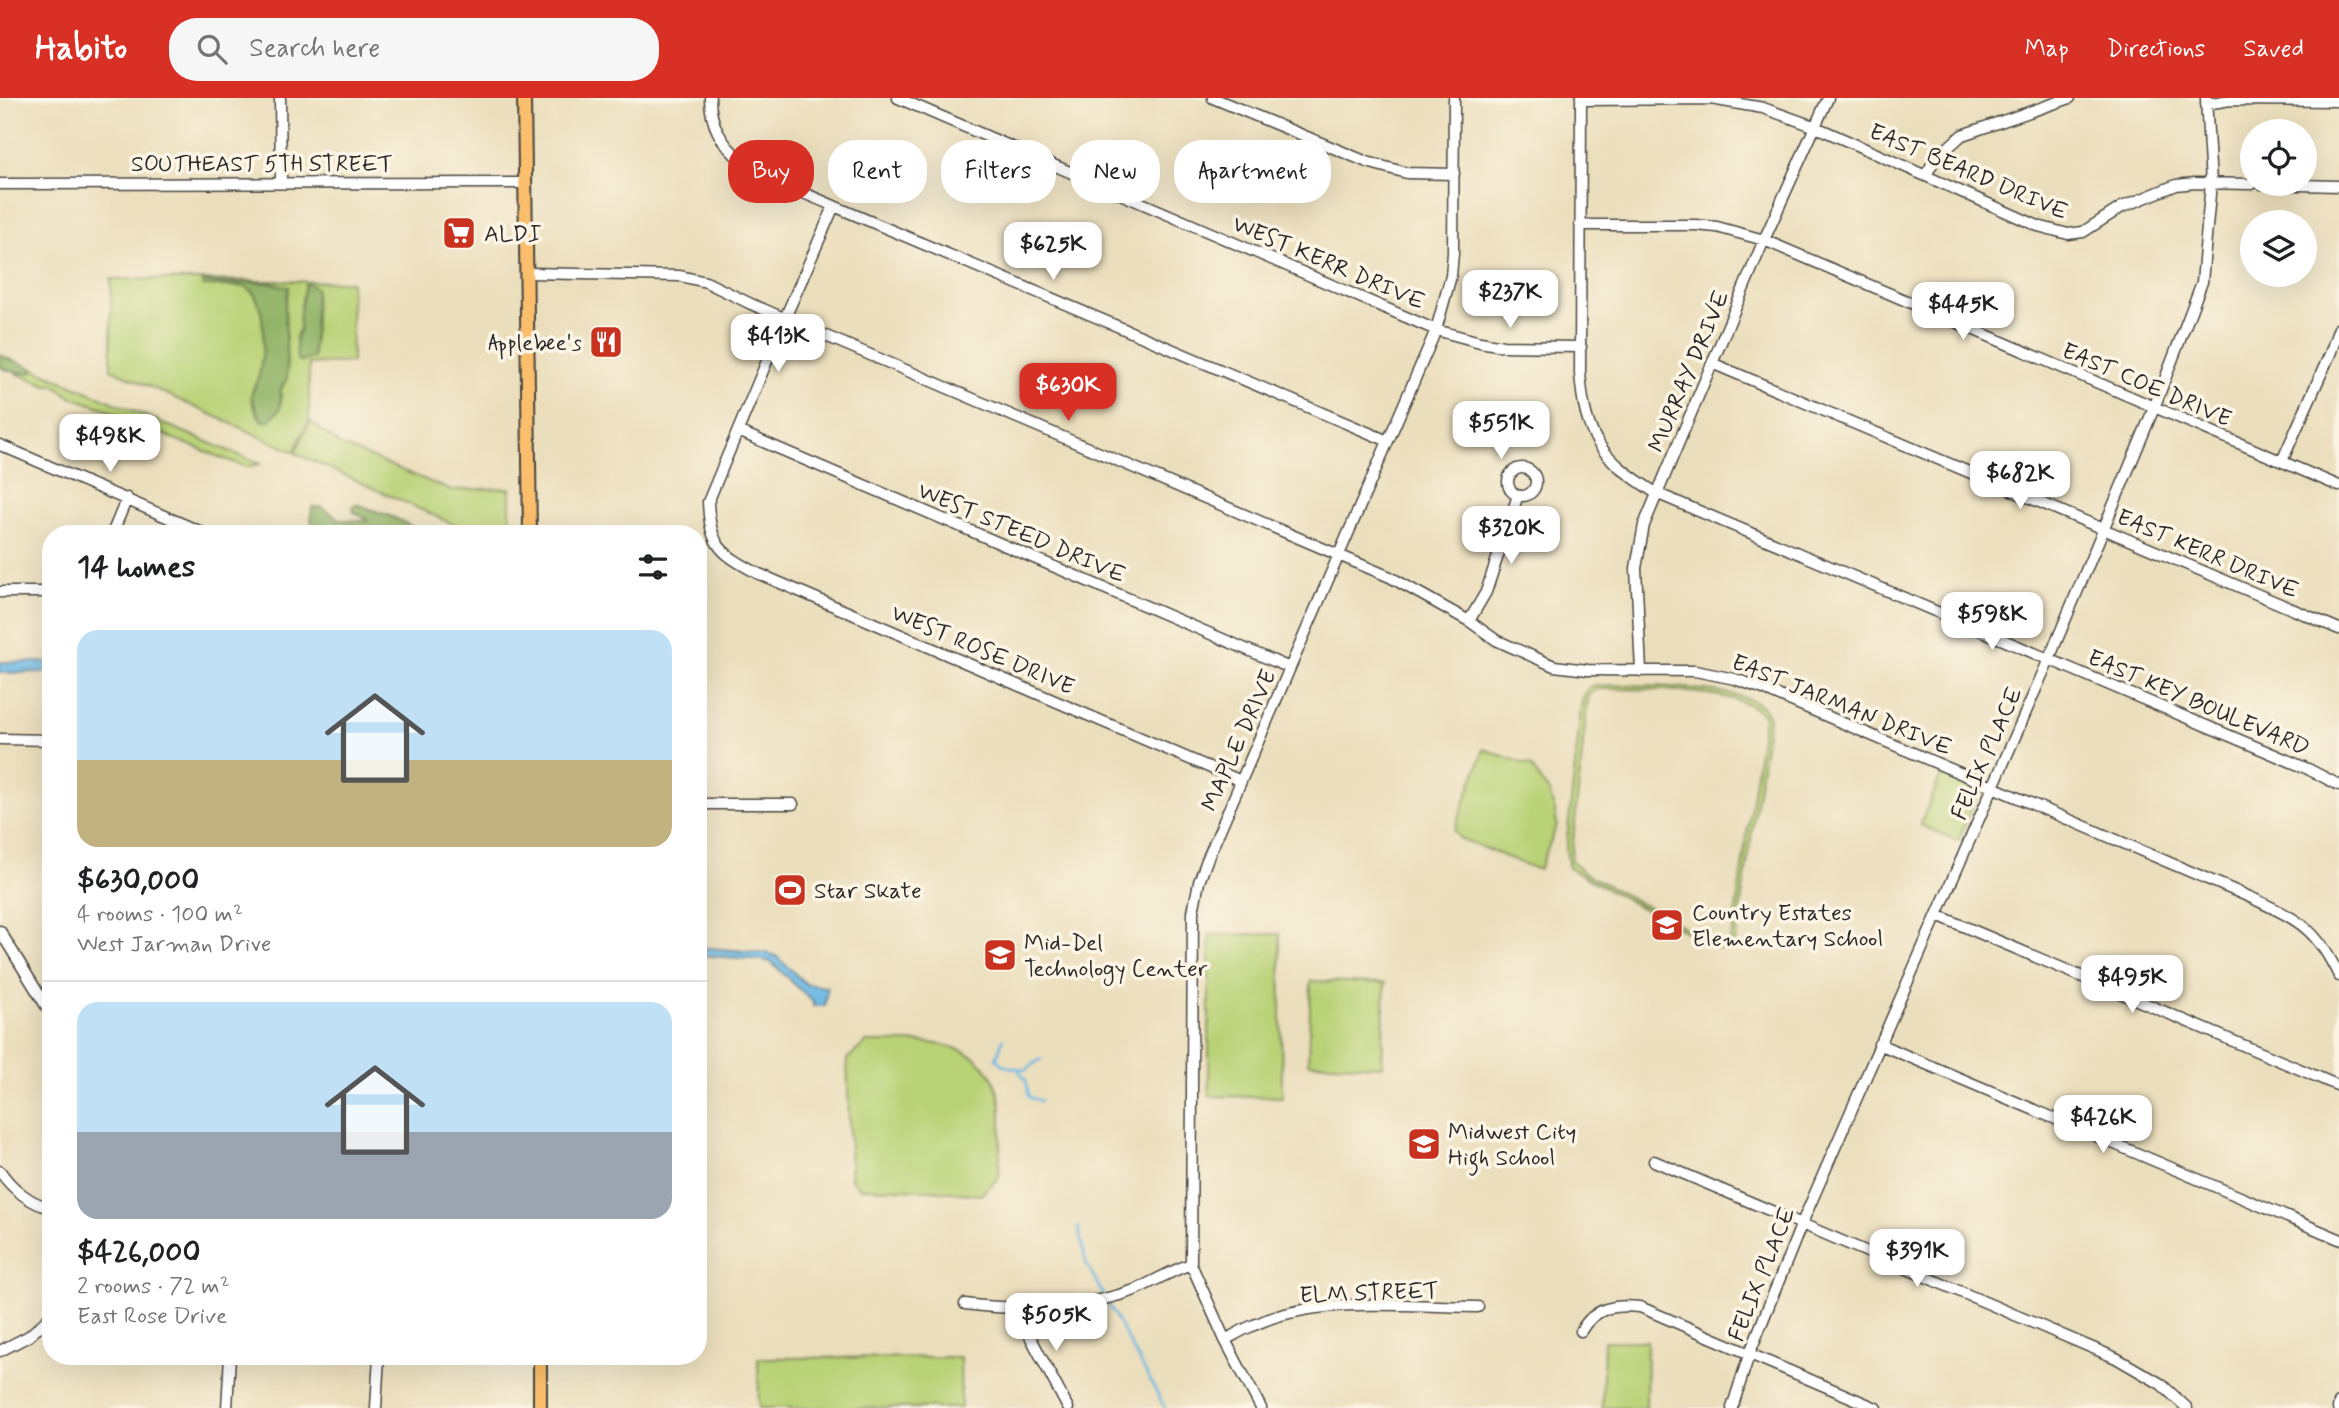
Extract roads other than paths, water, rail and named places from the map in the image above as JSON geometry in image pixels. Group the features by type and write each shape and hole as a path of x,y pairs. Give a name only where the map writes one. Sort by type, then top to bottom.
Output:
{"main road":[{"path":"524,98 530,525"},
{"path":"540,1365 540,1408"}],"street":[{"path":"280,98 281,182"},
{"path":"710,98 719,137 733,156 749,167 834,206 1388,441"},
{"name":"WEST KERR DRIVE","path":"898,98 1436,330"},
{"path":"1213,98 1367,162 1407,173 1454,174"},
{"name":"MAPLE DRIVE","path":"1261,1408 1225,1340 1191,1264 1193,912 1199,882 1241,781 1436,330 1451,276 1454,98"},
{"name":"MURRAY DRIVE","path":"1641,671 1636,568 1644,525 1828,98"},
{"path":"1926,175 1935,159 1962,135 2070,98"},
{"name":"EAST BEARD DRIVE","path":"1581,99 1711,99 1763,108 1926,175 2038,226 2068,234 2082,232 2122,207 2176,185 2240,184"},
{"name":"EAST KEY BOULEVARD","path":"1581,99 1582,403 1588,424 1600,448 1633,479 1656,493 2308,769 2339,785"},
{"path":"2206,101 2339,101"},
{"name":"FELIX PLACE","path":"1732,1408 1749,1355 1802,1223 2049,659 2154,408 2202,282 2211,183 2206,101"},
{"name":"SOUTHEAST 5TH STREET","path":"0,184 525,183"},
{"path":"2317,185 2339,186"},
{"path":"738,431 834,206"},
{"name":"EAST COE DRIVE","path":"1580,225 1695,225 1717,227 1765,240 2339,486"},
{"name":"EAST JARMAN DRIVE","path":"528,273 680,276 706,282 1390,577 1469,621 1496,640 1554,666 1588,670 1695,671 1735,679 2296,919 2315,936 2339,976"},
{"path":"2282,461 2339,328"},
{"path":"1436,330 1503,346 1581,347"},
{"name":"EAST KERR DRIVE","path":"1714,364 2339,629"},
{"name":"WEST ROSE DRIVE","path":"738,431 708,502 709,526 716,544 730,559 1241,781"},
{"name":"WEST STEED DRIVE","path":"738,431 1290,668"},
{"path":"0,445 186,525"},
{"path":"1469,621 1486,592 1518,495"},
{"path":"115,525 127,498"},
{"path":"0,592 42,592"},
{"path":"0,739 42,740"},
{"path":"707,804 793,804"},
{"path":"1937,915 2337,1085 2339,1073"},
{"path":"0,931 42,999"},
{"path":"1879,1044 2339,1239"},
{"path":"1654,1161 2116,1358 2161,1384 2187,1408"},
{"path":"0,1171 13,1188 42,1206"},
{"path":"965,1304 1019,1309 1094,1301 1136,1289 1191,1264"},
{"name":"ELM STREET","path":"1225,1340 1255,1324 1315,1309 1382,1305 1478,1307"},
{"path":"1581,1331 1586,1322 1600,1310 1626,1305 1654,1312 1876,1408"},
{"path":"1019,1309 1024,1325 1068,1408"},
{"path":"0,1351 29,1336 42,1324"},
{"path":"227,1408 229,1365"},
{"path":"376,1408 378,1365"}],"water":[{"path":"0,662 42,662 42,672 0,673"},
{"path":"707,948 776,956 806,984 827,987 825,1006 813,1006 813,1002 771,962 707,956"}],"waterway":[{"path":"1003,1039 996,1059 1005,1066 1025,1070 1041,1059"},
{"path":"1019,1071 1026,1080 1029,1097 1041,1101"},
{"path":"1078,1226 1086,1263 1103,1294"},
{"path":"1106,1300 1165,1408"}],"place":[{"name":"ALDI","path":"459,233"},
{"name":"Applebee's","path":"606,342"},
{"name":"Star Skate","path":"790,890"},
{"name":"Country Estates Elementary School","path":"1667,925"},
{"name":"Mid-Del Technology Center","path":"1000,955"},
{"name":"Midwest City High School","path":"1424,1144"}]}
